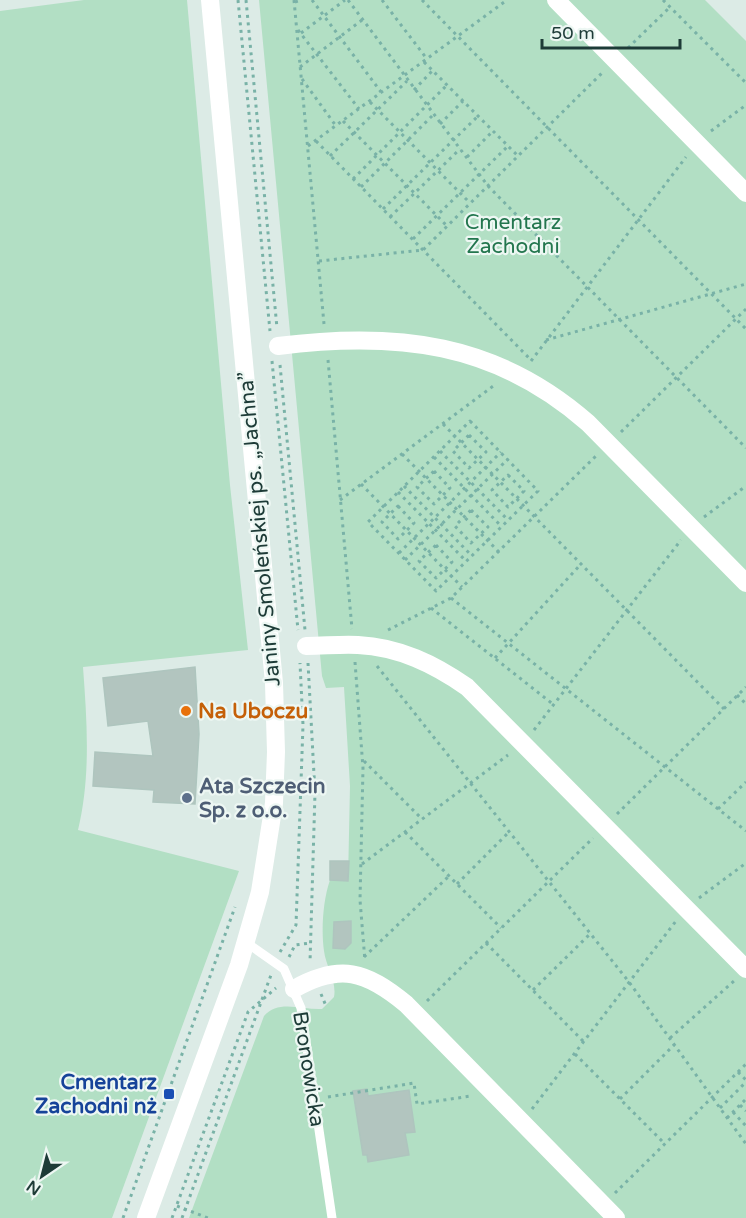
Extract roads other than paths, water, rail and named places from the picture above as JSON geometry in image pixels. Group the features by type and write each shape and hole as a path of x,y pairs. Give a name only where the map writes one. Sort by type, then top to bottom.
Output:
{"street":[{"name":"Janiny Smoleńskiej ps. „Jachna”","path":"146,1218 247,943 260,892 271,829 276,718 210,0"},
{"path":"556,0 746,193"},
{"path":"278,346 382,339 423,344 459,352 512,372 578,414 746,583"},
{"path":"306,646 357,645 407,655 444,671 467,687 686,908 742,973"},
{"path":"294,989 315,978 335,972 367,979 388,990 415,1013 616,1218"}],"lane":[{"name":"Bronowicka","path":"247,943 284,969 294,989 304,1025 332,1218"}],"place":[{"name":"Na Uboczu","path":"186,711"},
{"name":"Ata Szczecin Sp. z o.o.","path":"187,798"},
{"name":"Cmentarz Zachodni nż","path":"169,1094"}],"park label":[{"name":"Cmentarz Zachodni","path":"513,234"}]}
